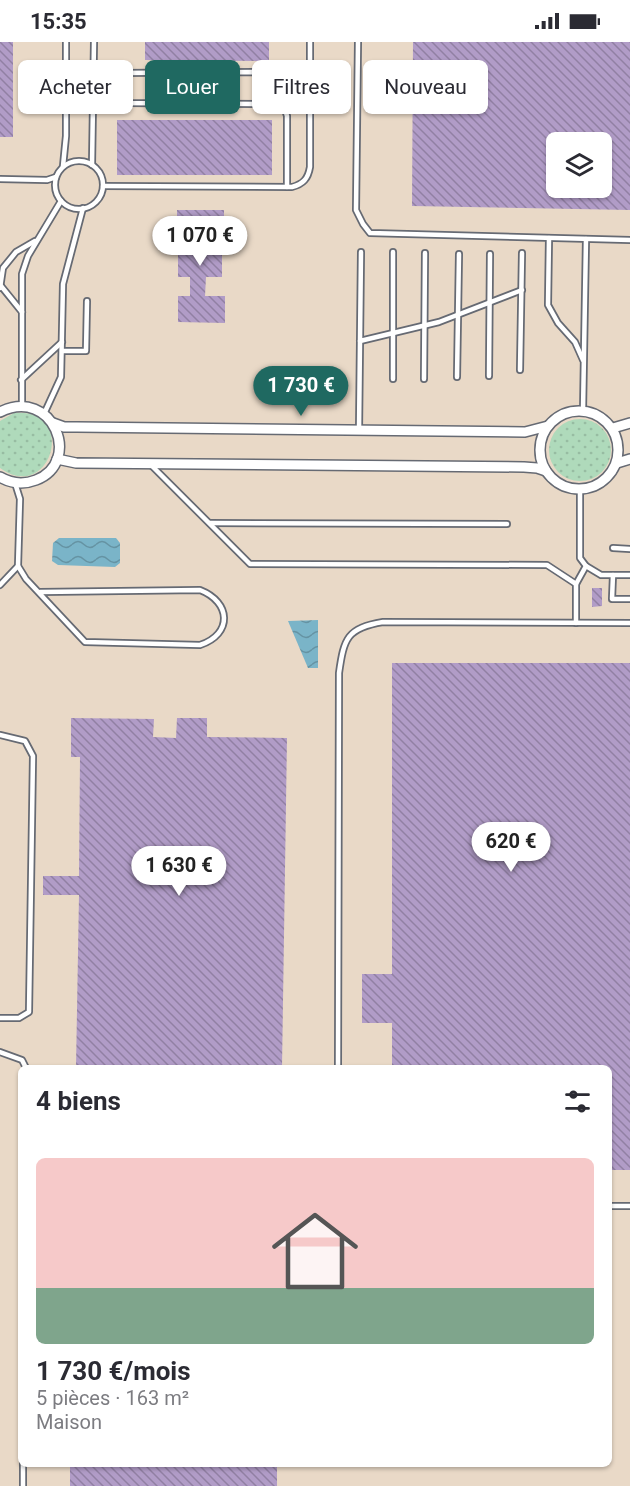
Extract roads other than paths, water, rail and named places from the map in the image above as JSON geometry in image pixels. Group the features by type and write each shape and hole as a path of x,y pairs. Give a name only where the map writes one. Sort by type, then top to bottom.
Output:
{"street":[{"path":"0,412 22,406 34,408 52,423 59,440 57,459 51,470 40,478 28,483 15,483 0,477"},
{"path":"570,411 583,411 605,420 618,439 619,451 617,463 603,482 580,489 561,485 546,471 541,460 540,448 542,436 548,426 558,417 570,411"},
{"path":"52,423 64,427 359,431 525,432 548,426"},
{"path":"613,429 630,423"},
{"path":"57,459 76,463 524,467 546,471"},
{"path":"617,463 630,459"}],"lane":[{"path":"63,166 81,161 92,165 101,174 102,193 95,203 83,208 71,208 61,201 55,189 56,177 63,166 66,136 66,42"},
{"path":"92,165 94,42"},
{"path":"103,186 287,187 300,185 306,179 310,167 310,42"},
{"path":"358,42 356,210 370,233 630,240"},
{"path":"120,73 266,73 273,80 273,104 125,104 116,97 115,79 120,73"},
{"path":"286,114 287,187"},
{"path":"0,179 47,180 56,177"},
{"path":"22,406 22,274 28,256 61,201"},
{"path":"44,414 61,377 63,284 83,208"},
{"path":"549,238 548,305 558,323 575,342 584,362"},
{"path":"583,411 586,239"},
{"path":"22,312 0,287 3,268 16,252 37,240"},
{"path":"359,431 361,252"},
{"path":"393,252 393,379"},
{"path":"424,379 425,253"},
{"path":"520,370 522,253"},
{"path":"457,377 459,254"},
{"path":"489,376 490,254"},
{"path":"360,341 458,315 522,291"},
{"path":"62,351 86,351 87,301"},
{"path":"21,380 62,342"},
{"path":"149,463 250,564 548,566 576,584"},
{"path":"15,483 20,499 18,566 26,579 85,642 200,645 212,641 221,631 225,617 220,604 211,595 200,590 40,592"},
{"path":"580,489 580,558 586,566 601,575 630,575"},
{"path":"210,523 507,524"},
{"path":"614,548 630,549"},
{"path":"0,585 18,566"},
{"path":"576,623 576,584 586,566"},
{"path":"613,575 612,598 630,599"},
{"path":"339,1065 339,673 342,650 349,636 363,625 384,622 630,623"},
{"path":"0,735 25,741 33,756 29,1012 19,1018 0,1018"},
{"path":"0,1052 22,1060 24,1065"},
{"path":"612,1206 630,1206"},
{"path":"22,1467 22,1486"}],"water":[{"path":"59,538 116,538 120,543 120,563 115,567 58,565 52,561 53,543"},
{"path":"318,620 318,668 308,668 288,621"}]}
